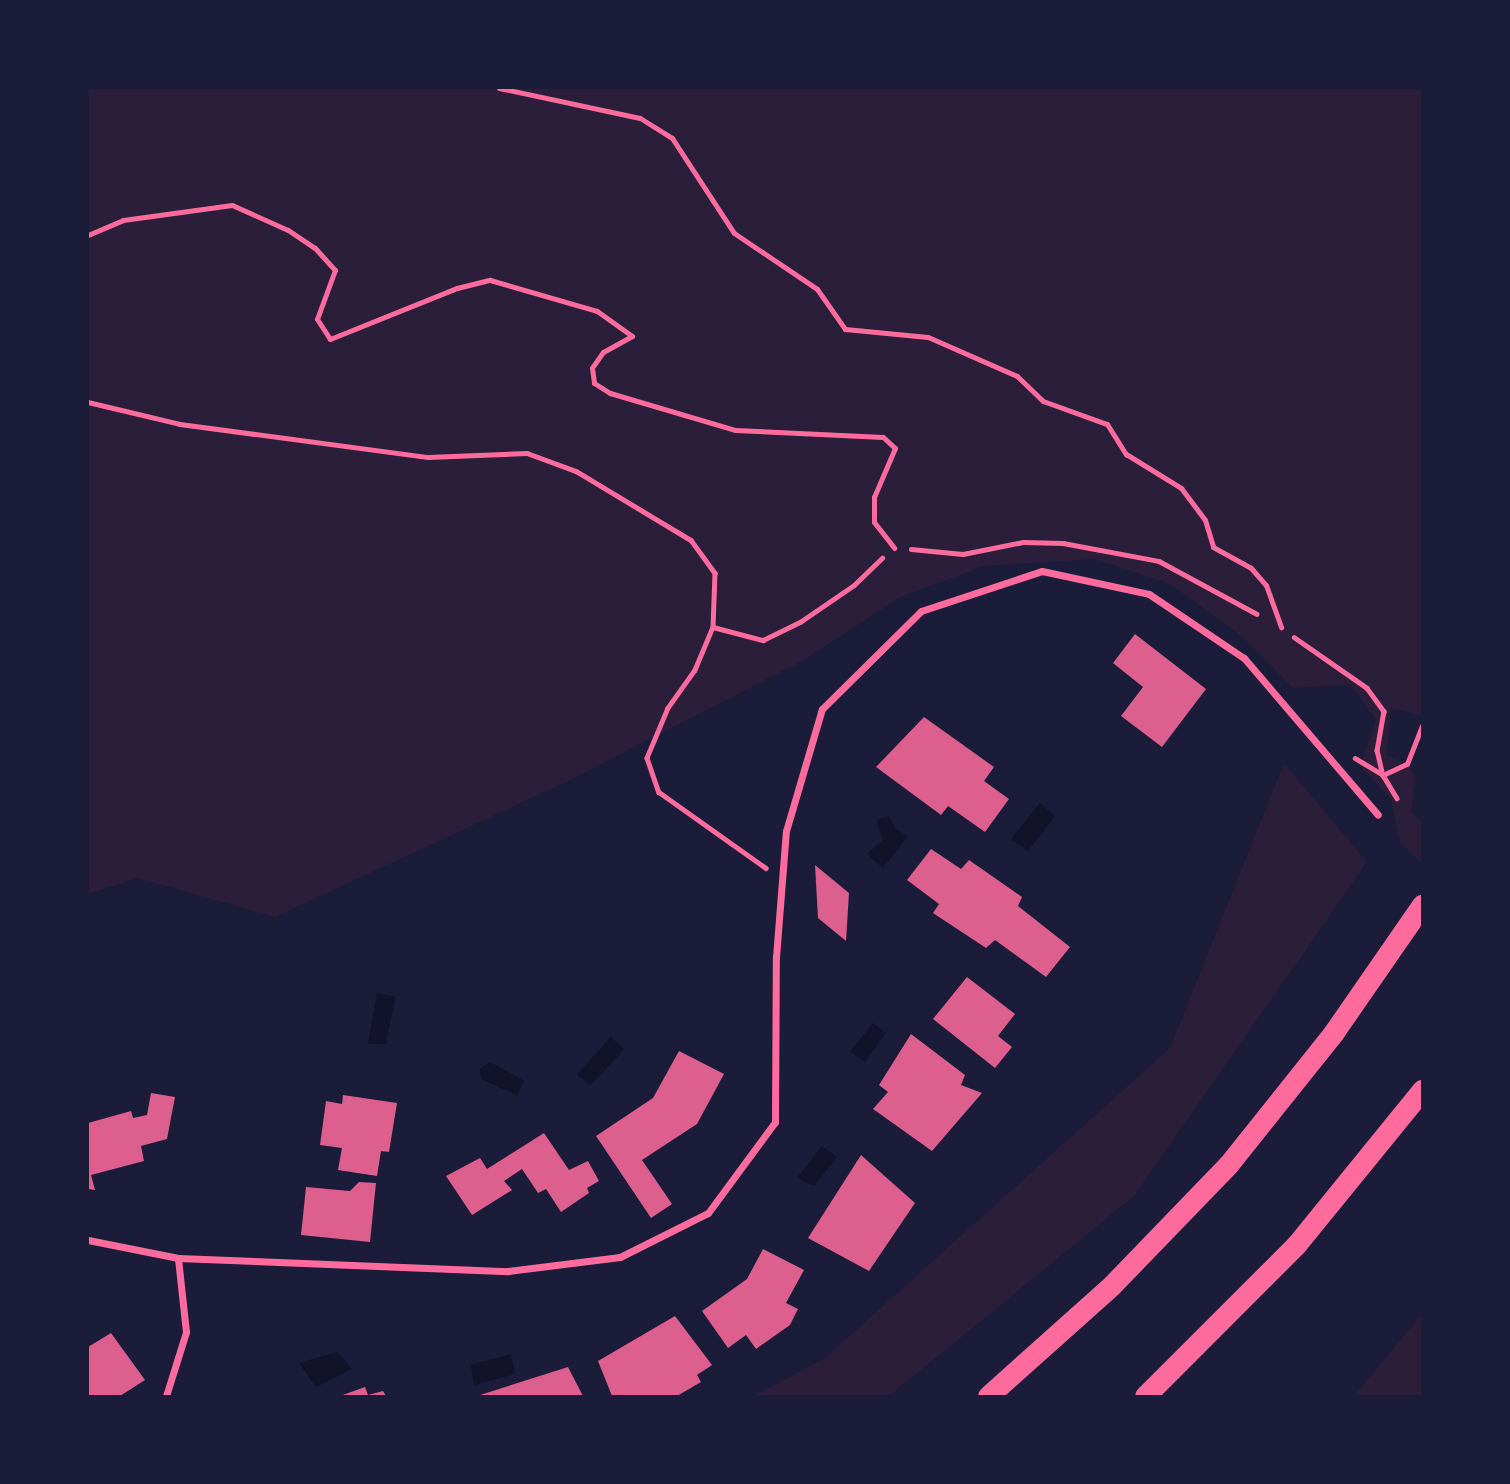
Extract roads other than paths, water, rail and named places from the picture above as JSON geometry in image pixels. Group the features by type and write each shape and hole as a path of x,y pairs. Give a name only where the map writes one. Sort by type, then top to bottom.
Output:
{"highway":[{"path":"988,1396 1112,1285 1227,1165 1326,1043 1423,905"},
{"path":"1145,1396 1296,1245 1423,1090"}],"street":[{"path":"88,1240 178,1258 508,1271 620,1256 708,1213 775,1122 776,957 786,831 822,709 921,611 1042,570 1149,594 1244,658 1378,814"},
{"path":"166,1396 186,1332 178,1258"}],"lane":[{"path":"499,88 640,118 672,138 734,233 817,289 845,329 928,337 1017,376 1043,401 1107,424 1126,454 1181,488 1205,520 1213,547 1251,568 1266,585 1281,627"},
{"path":"88,235 123,220 232,205 288,230 315,248 335,270 317,319 330,339 457,288 490,280 597,311 632,336 603,352 592,368 594,383 610,393 735,430 883,437 895,448 874,497 874,522 894,548"}]}
